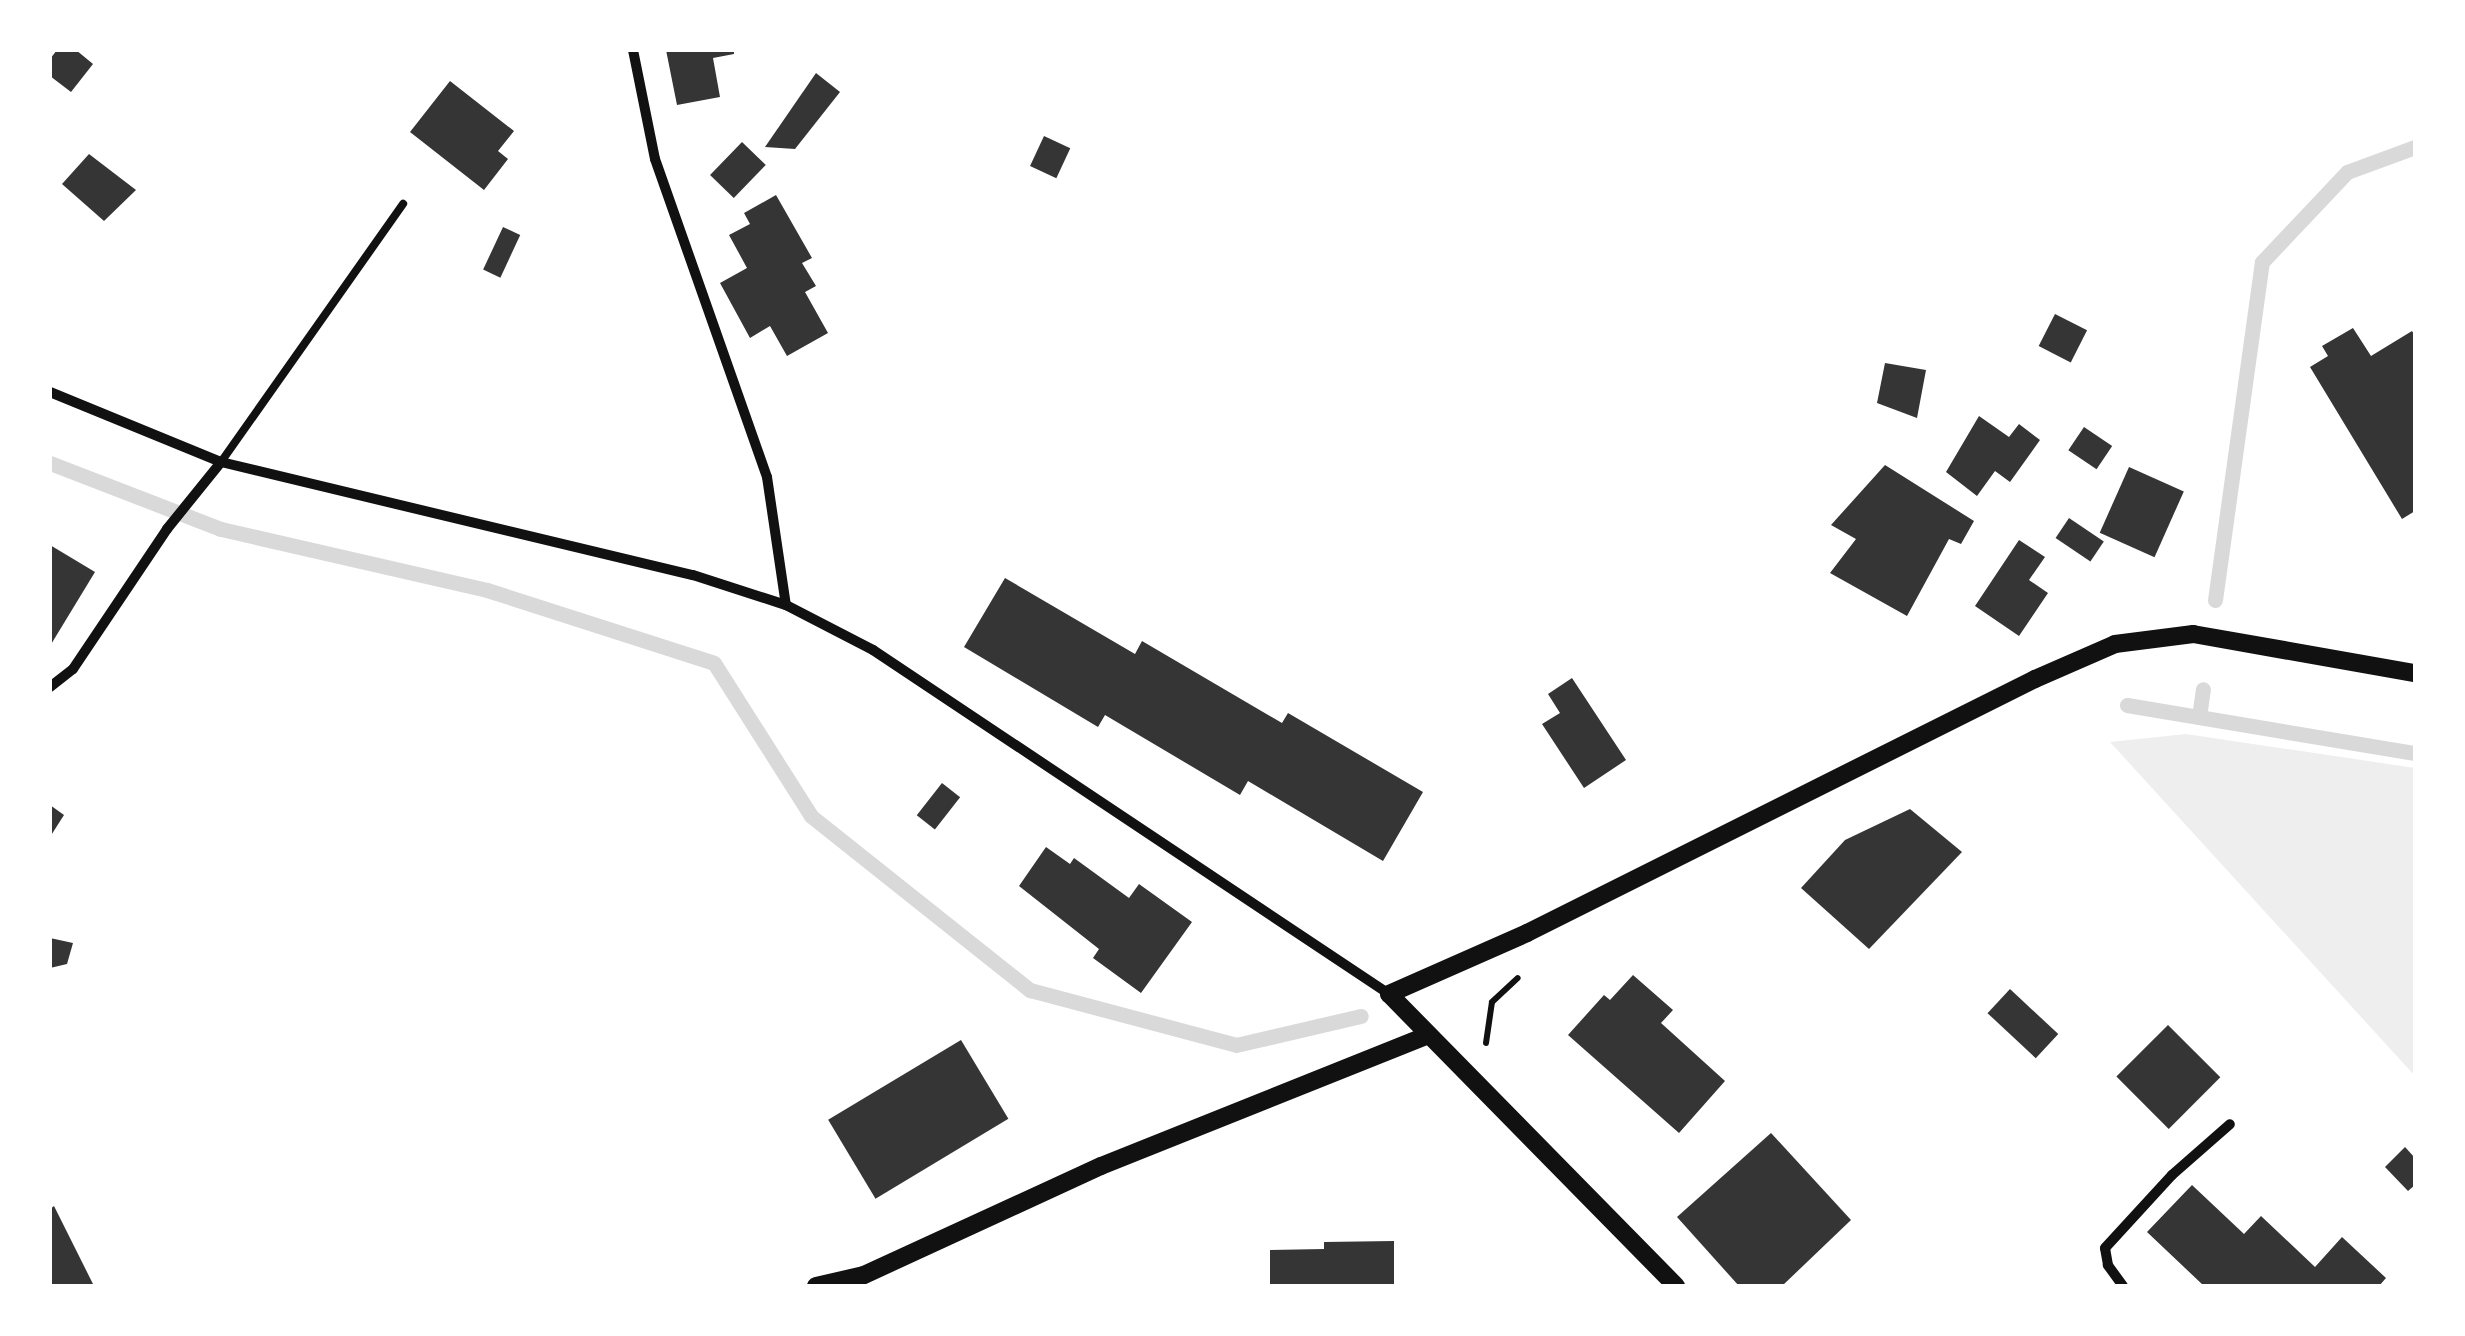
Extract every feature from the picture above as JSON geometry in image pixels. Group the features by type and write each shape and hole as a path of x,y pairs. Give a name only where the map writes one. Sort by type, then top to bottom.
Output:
{"street":[{"path":"633,50 654,160 767,477 786,605"},
{"path":"50,392 221,462 674,570 786,605 873,650 1389,994 1676,1286"},
{"path":"50,687 73,669 166,529 221,462"},
{"path":"1389,994 1527,932 2035,678 2115,644 2193,634 2415,672"},
{"path":"816,1286 864,1276 1101,1166 1429,1035"},
{"path":"2123,1286 2108,1265 2105,1248 2172,1175 2230,1124"}],"lane":[{"path":"221,462 403,204"}],"path":[{"path":"1468,1076 1486,1059 1486,1025 1492,1002 1528,972"}],"shaded area":[{"path":"2186,734 2415,768 2415,1076 2110,742"}],"building":[{"path":"57,50 76,50 93,64 71,92 50,76 50,59"},
{"path":"666,50 734,50 734,54 713,58 720,97 677,105"},
{"path":"816,73 840,92 795,149 765,147"},
{"path":"450,81 514,131 498,151 508,159 484,190 410,132"},
{"path":"1044,136 1070,148 1056,178 1030,166"},
{"path":"742,142 766,165 734,198 710,175"},
{"path":"89,154 136,190 104,221 62,184"},
{"path":"776,195 812,258 802,263 816,286 805,292 828,333 787,356 770,326 750,338 720,283 747,268 729,235 750,224 744,213"},
{"path":"503,227 520,235 500,278 483,270"},
{"path":"2055,314 2087,330 2071,362 2039,346"},
{"path":"2353,328 2371,356 2412,331 2415,336 2415,511 2402,519 2310,367 2328,356 2322,346"},
{"path":"1885,363 1926,370 1917,418 1877,403"},
{"path":"1979,416 2009,437 2019,424 2040,440 2010,482 1995,471 1977,496 1946,472"},
{"path":"2084,427 2112,446 2097,469 2068,450"},
{"path":"1885,465 1974,521 1961,544 1949,539 1907,616 1830,573 1856,539 1831,525"},
{"path":"2129,467 2184,491 2155,557 2100,533"},
{"path":"2069,518 2104,541 2090,561 2056,538"},
{"path":"2019,540 2045,557 2029,580 2048,593 2019,636 1975,606"},
{"path":"50,545 95,572 50,646"},
{"path":"1005,578 1135,654 1142,641 1282,723 1288,713 1423,792 1383,861 1248,781 1240,795 1105,715 1098,727 964,647"},
{"path":"1572,678 1626,760 1584,788 1542,724 1560,713 1548,694"},
{"path":"942,783 960,797 935,829 917,815"},
{"path":"50,805 64,815 50,837"},
{"path":"1910,809 1962,852 1869,949 1801,888 1845,840"},
{"path":"1046,847 1070,864 1074,858 1129,898 1139,884 1192,922 1141,993 1093,958 1099,949 1019,886"},
{"path":"50,938 73,943 67,964 50,968"},
{"path":"1633,975 1673,1010 1661,1023 1725,1081 1679,1133 1568,1035 1604,995 1610,1000"},
{"path":"2010,989 2058,1034 2036,1058 1987,1013"},
{"path":"2168,1025 2220,1077 2169,1129 2116,1077"},
{"path":"961,1040 1008,1119 876,1199 828,1120"},
{"path":"1771,1133 1851,1220 1782,1286 1739,1286 1677,1217"},
{"path":"2405,1147 2415,1158 2415,1185 2408,1191 2385,1167"},
{"path":"2192,1185 2244,1234 2261,1216 2315,1267 2342,1237 2386,1278 2379,1286 2204,1286 2147,1232"},
{"path":"54,1206 94,1286 50,1286 50,1209"},
{"path":"1394,1241 1394,1286 1270,1286 1270,1250 1324,1249 1324,1242"}],"waterway":[{"path":"2215,600 2262,262 2347,172 2415,147"},
{"path":"50,463 221,529 487,590 714,663 811,816 1030,990 1236,1045 1361,1016"},
{"path":"2199,717 2203,689"},
{"path":"2127,705 2415,753"}]}
